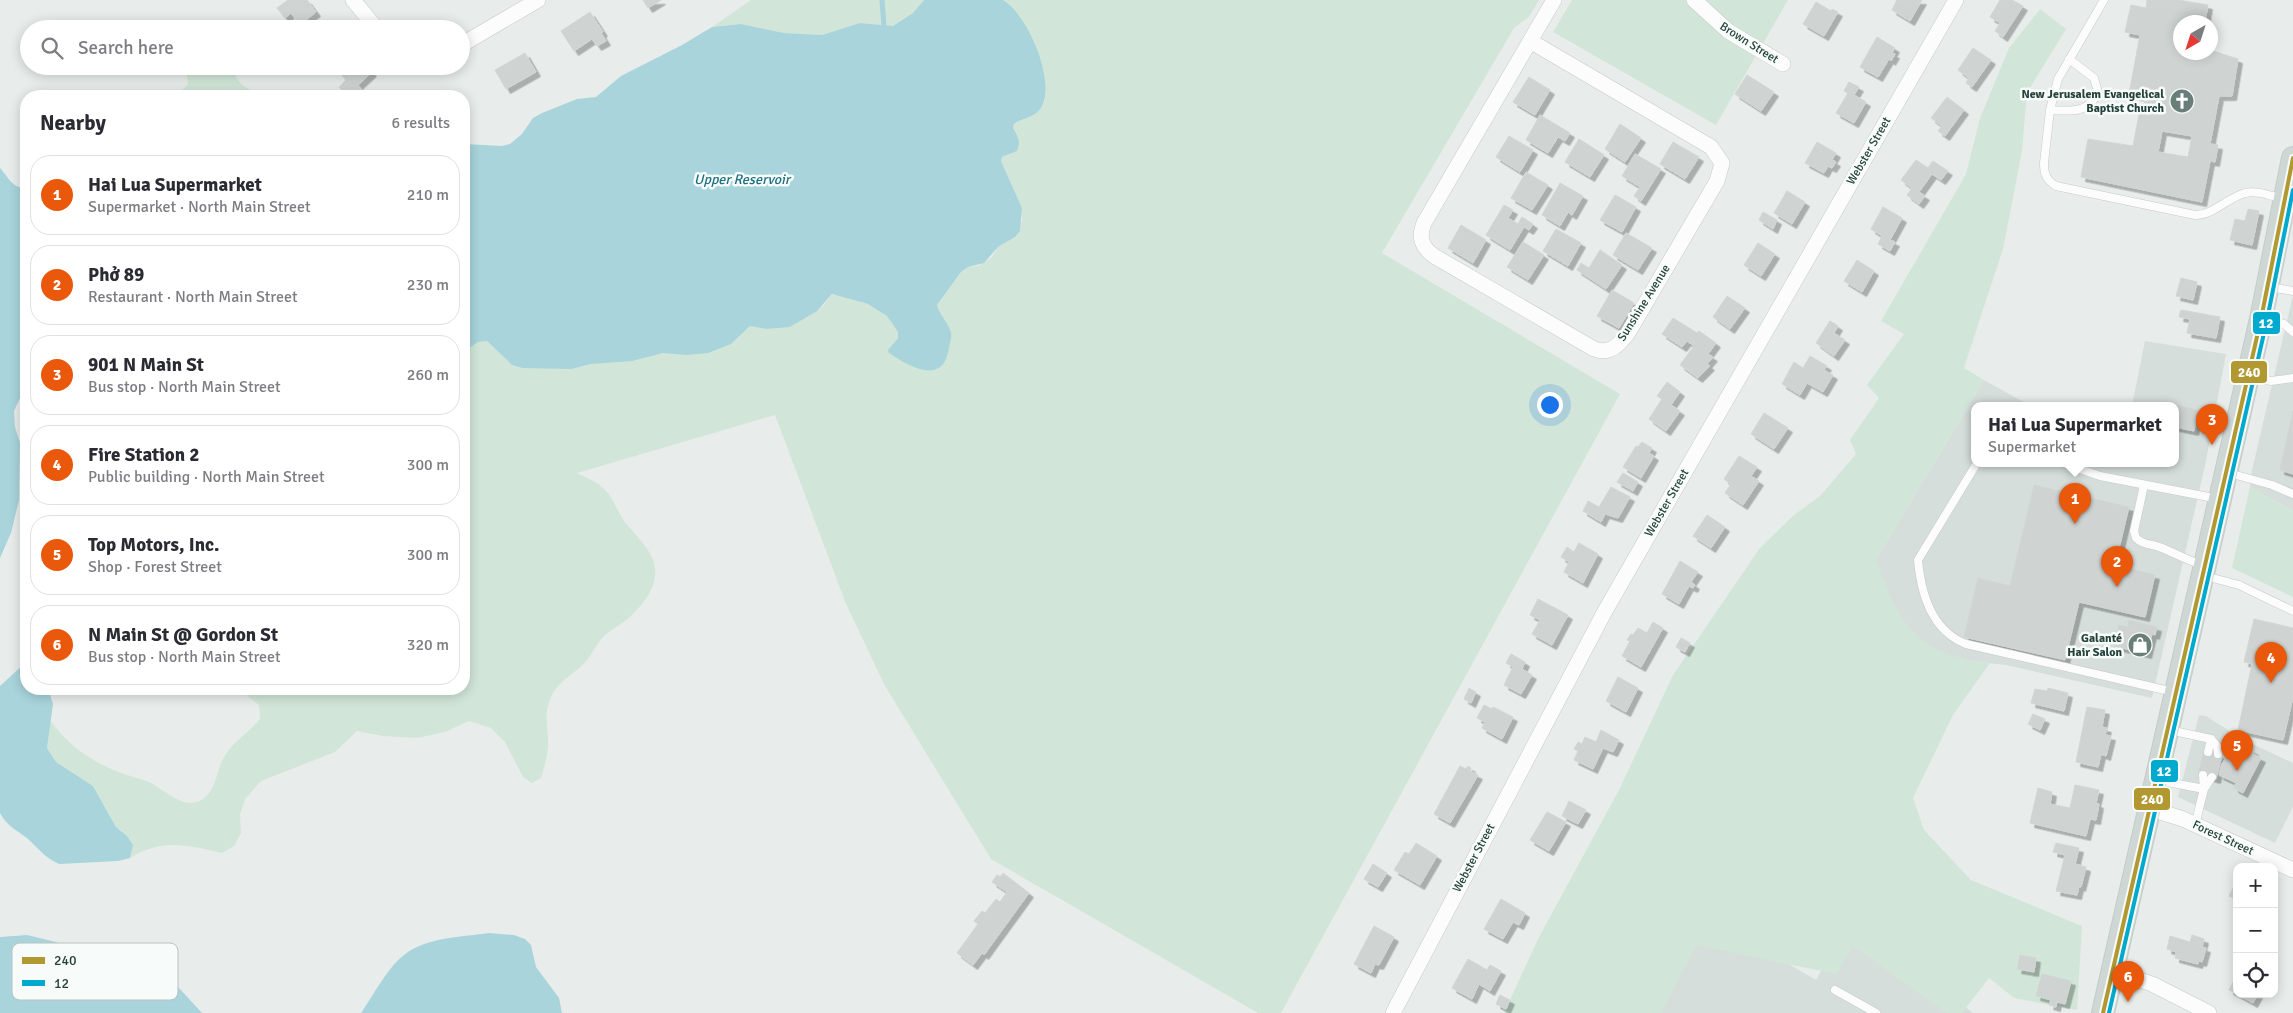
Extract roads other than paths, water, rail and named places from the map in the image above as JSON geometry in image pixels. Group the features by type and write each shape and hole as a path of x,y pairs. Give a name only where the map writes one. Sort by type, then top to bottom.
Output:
{"main road":[{"path":"2103,1013 2227,473 2289,191 2293,158"}],"street":[{"path":"354,0 370,20"},
{"path":"470,40 538,0"},
{"name":"Sunshine Avenue","path":"1530,41 1711,147 1722,162 1716,181 1628,333 1615,348 1610,350 1594,348 1434,256 1424,247 1421,241 1424,223 1530,41 1554,0"},
{"name":"Brown Street","path":"1694,0 1728,31 1783,64"},
{"name":"Webster Street","path":"1393,1013 1605,611 1956,0"},
{"name":"Forest Street","path":"2151,809 2195,825 2293,870"},
{"path":"2113,971 2152,984 2209,1013"}],"lane":[{"path":"2104,0 2058,79 2050,110 2044,171 2049,181 2056,186 2194,215 2206,213 2245,193 2289,191"},
{"path":"2050,110 2071,111 2083,109 2090,105 2098,92 2094,78 2069,58"},
{"path":"2268,286 2293,292"},
{"path":"2261,319 2284,324 2293,332"},
{"path":"2248,377 2271,381 2293,378"},
{"path":"1975,467 1918,560 1929,606 1942,630 1966,644 2177,693"},
{"path":"2074,467 2100,476 2221,500"},
{"path":"2227,473 2272,485 2293,494"},
{"path":"2144,485 2134,531 2136,538 2140,542 2162,547 2204,571 2239,585 2293,611"},
{"path":"2169,730 2211,740 2217,746 2218,754"},
{"path":"2208,752 2211,740"},
{"path":"2195,825 2204,789 2203,775"},
{"path":"2204,789 2212,778"},
{"path":"2158,780 2204,789"},
{"path":"1835,990 1876,1013"}],"water":[{"name":"Upper Reservoir","path":"924,0 1003,0 1021,19 1030,33 1037,48 1045,80 1045,95 1042,106 1033,115 1014,124 1013,128 1019,142 1017,151 1002,157 1001,161 1022,208 1020,231 1015,237 998,247 984,263 968,267 961,272 937,305 950,329 951,335 948,352 944,362 938,368 923,370 905,363 889,353 888,350 898,338 898,332 887,316 868,304 832,294 817,311 790,327 767,329 750,326 731,344 708,353 686,355 663,353 632,361 591,364 571,369 522,368 512,365 487,341 478,342 470,348 470,144 502,146 510,144 522,134 533,118 577,99 596,97 621,76 682,45 712,27 741,24 784,33 822,35 860,23 893,26 913,13"},
{"path":"0,168 8,179 20,188 20,398 14,411 15,427 20,443 19,500 11,533 0,558"},
{"path":"20,668 20,695 50,695 53,704 47,748 56,762 93,786 116,827 127,836 133,845 130,858 118,861 59,864 46,856 6,821 0,813 0,686"},
{"path":"489,933 514,935 525,939 531,945 536,967 559,998 562,1013 361,1013 392,967 413,949 434,941"},
{"path":"27,935 58,943 12,943 12,1000 178,1000 178,988 202,1013 0,1013 0,937"}],"waterway":[{"path":"882,0 884,26"}],"place":[{"name":"New Jerusalem Evangelical Baptist Church","path":"2182,101"},
{"name":"901 N Main St","path":"2212,445"},
{"name":"Hai Lua Supermarket","path":"2075,524"},
{"name":"Phở 89","path":"2117,587"},
{"name":"Galanté Hair Salon","path":"2140,645"},
{"name":"Fire Station 2","path":"2271,683"},
{"name":"Top Motors, Inc.","path":"2237,771"},
{"name":"N Main St @ Gordon St","path":"2128,1002"}]}
